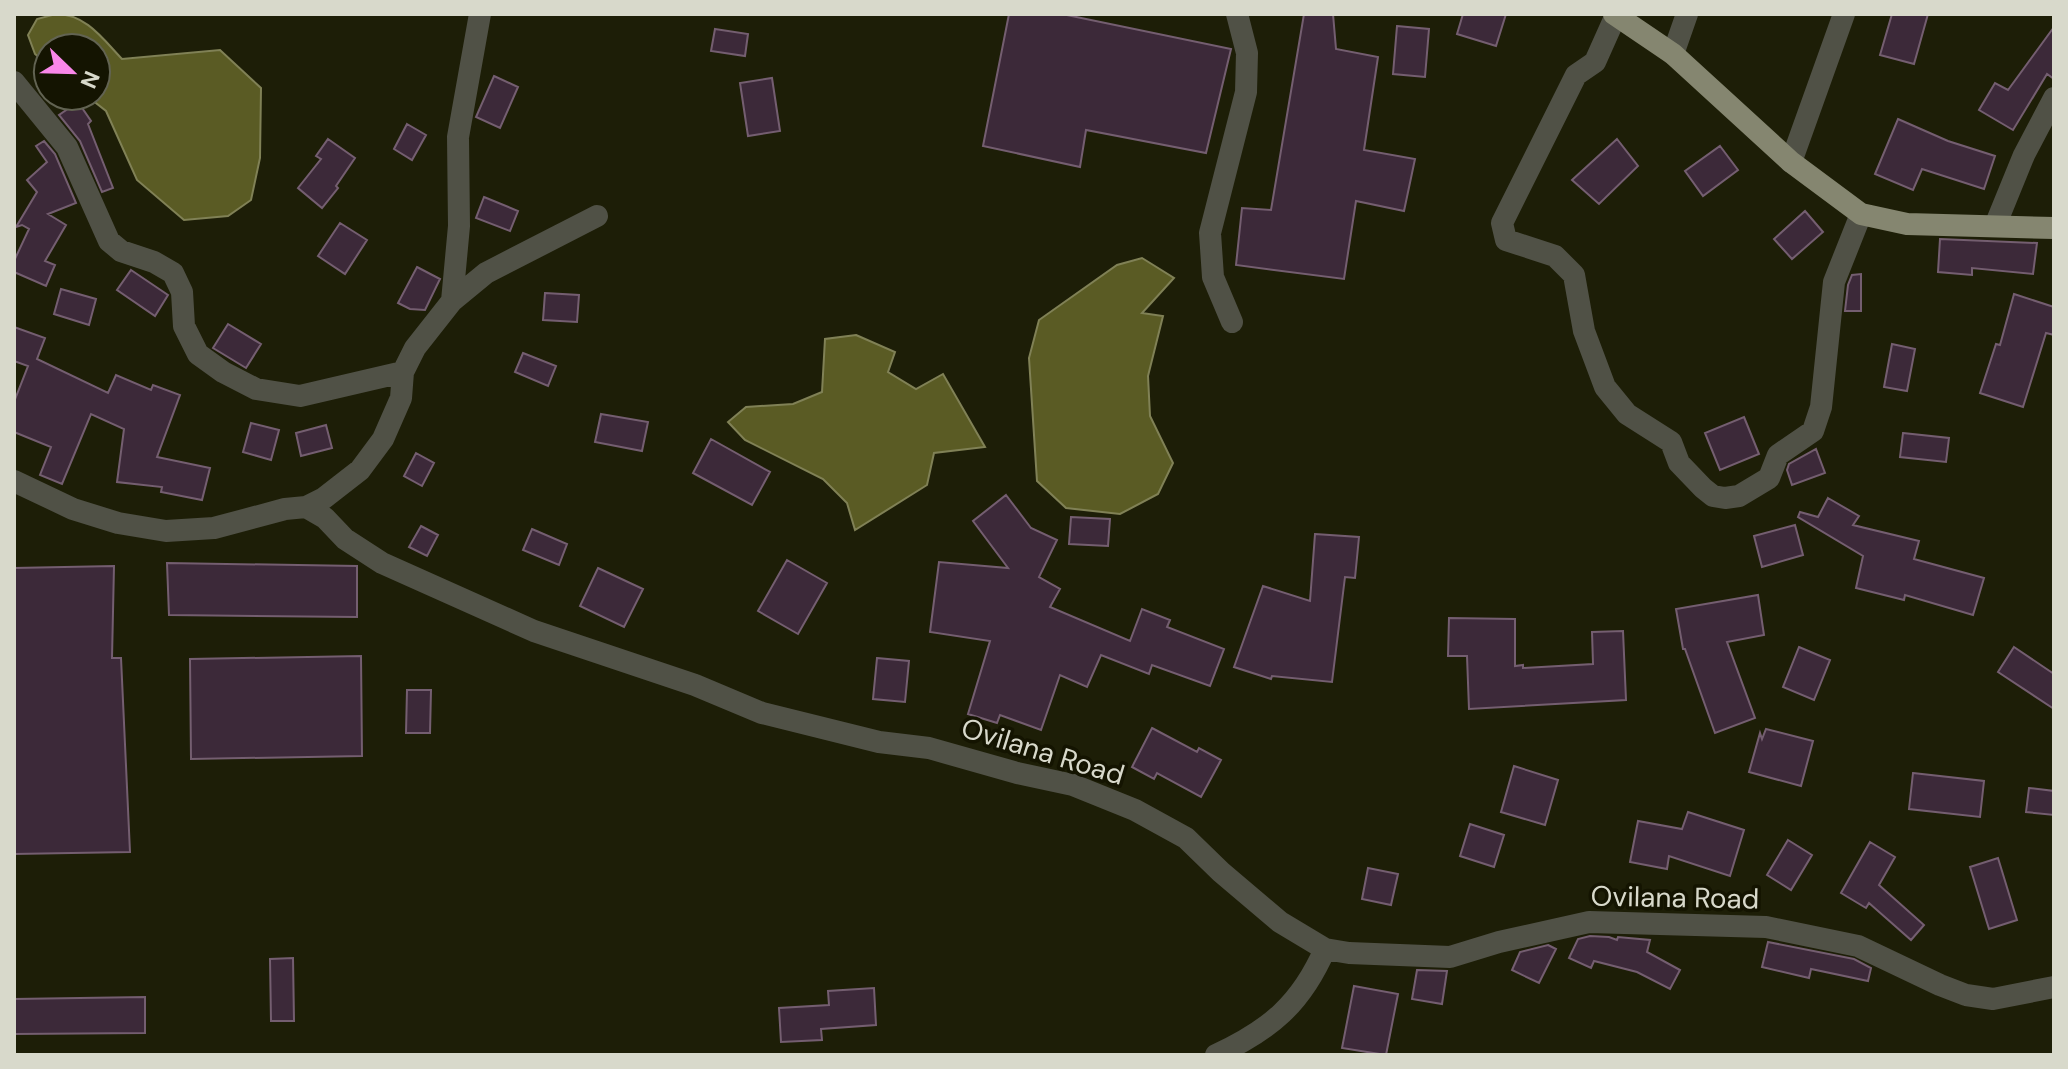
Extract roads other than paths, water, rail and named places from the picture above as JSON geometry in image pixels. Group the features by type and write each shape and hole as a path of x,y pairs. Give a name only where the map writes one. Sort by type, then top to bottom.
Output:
{"main road":[{"path":"1615,15 1673,54 1791,162 1861,214 1907,224 2054,228"}],"street":[{"path":"452,301 459,226 458,137 480,14"},
{"path":"1232,322 1213,277 1210,233 1246,92 1247,53 1237,14"},
{"path":"1673,54 1687,14"},
{"path":"1791,162 1844,14"},
{"path":"1615,15 1595,62 1576,75 1553,117 1502,223 1506,240 1555,256 1574,275 1584,331 1605,387 1627,414 1671,442 1679,463 1713,496 1739,496 1769,478 1778,455 1813,431 1821,407 1834,282 1861,214"},
{"path":"14,82 67,147 109,241 121,251 154,262 173,273 182,292 184,326 198,354 210,363 256,389 300,396 403,372"},
{"path":"1995,226 2024,155 2054,98"},
{"path":"18,489 118,523 166,531 214,528 285,509 306,507 324,498 360,470 383,439 401,398 403,372 415,348 452,301 486,273 597,216"},
{"name":"Ovilana Road","path":"306,507 325,518 345,539 382,563 534,631 695,685 762,713 879,742 929,748 1073,785 1135,810 1186,838 1280,922 1325,949 1450,957 1499,942 1589,922 1766,927 1858,946 1966,995 1993,999 2054,987"},
{"path":"1216,1055 1253,1038 1290,1007 1313,976 1325,949"}]}
